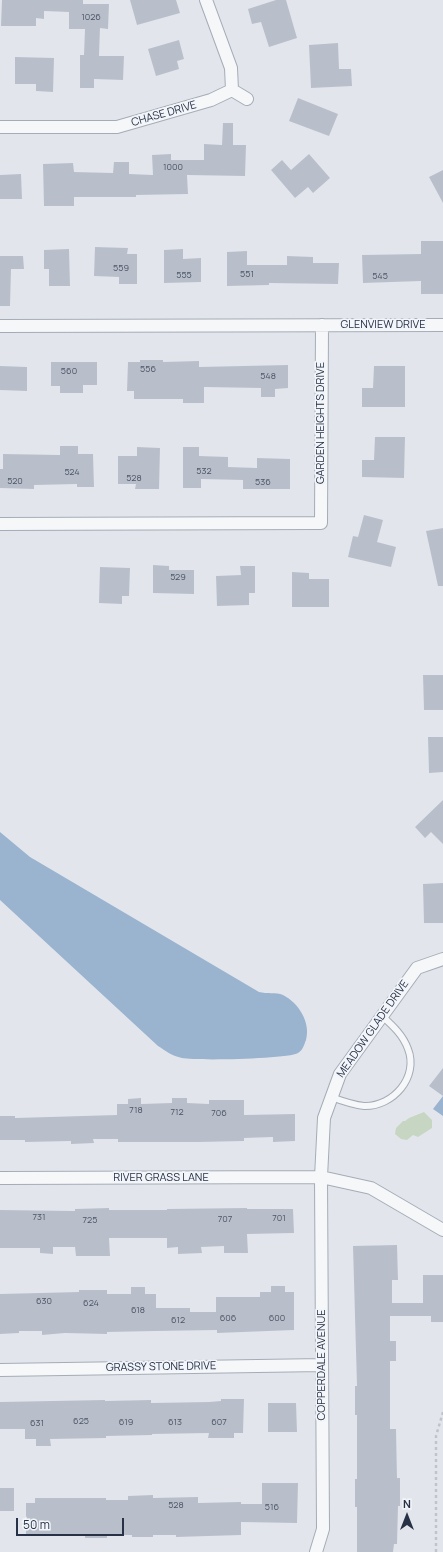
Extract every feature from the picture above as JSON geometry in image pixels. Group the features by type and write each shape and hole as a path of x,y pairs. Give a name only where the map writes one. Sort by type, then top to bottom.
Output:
{"street":[{"path":"206,0 231,68 232,90 247,99"},
{"name":"CHASE DRIVE","path":"0,128 117,127 211,100 232,90"},
{"path":"0,326 322,325"},
{"name":"GLENVIEW DRIVE","path":"322,325 443,325"},
{"name":"GARDEN HEIGHTS DRIVE","path":"0,524 321,523 322,325"},
{"name":"MEADOW GLADE DRIVE","path":"321,1177 324,1118 340,1074 416,968 443,958"},
{"path":"321,1177 371,1188 443,1230"},
{"name":"RIVER GRASS LANE","path":"0,1178 321,1177"},
{"name":"COPPERDALE AVENUE","path":"316,1552 323,1529 321,1177"},
{"name":"GRASSY STONE DRIVE","path":"0,1370 322,1365"}],"lane":[{"path":"331,1097 354,1105 366,1106 388,1100 398,1093 404,1084 410,1072 409,1051 397,1029 382,1016"}],"path":[{"path":"436,1552 436,1436 443,1412"}],"green space":[{"path":"424,1112 432,1120 432,1128 418,1137 413,1135 407,1140 401,1139 395,1134 396,1128 403,1121"}],"water":[{"path":"0,832 30,857 259,992 280,994 289,999 299,1008 307,1027 306,1040 300,1052 278,1057 191,1059 178,1057 158,1046 0,900"},
{"path":"443,1096 443,1116 433,1109"}],"building":[{"path":"2,0 83,0 83,4 109,4 108,29 100,28 99,56 124,56 123,80 94,79 94,88 80,88 80,55 84,55 85,29 69,29 69,12 44,11 44,19 36,18 36,26 1,26"},
{"path":"130,0 176,0 180,13 137,25"},
{"path":"276,0 286,0 297,38 269,47 261,22 252,24 248,9"},
{"path":"179,40 184,59 177,61 179,69 156,76 148,49"},
{"path":"338,43 339,69 351,69 352,86 311,88 309,45"},
{"path":"15,57 54,58 53,92 36,91 36,84 15,84"},
{"path":"298,98 338,114 329,136 289,121"},
{"path":"223,123 233,123 233,145 246,145 245,176 187,175 188,194 136,195 136,197 74,197 74,206 44,206 43,164 73,163 74,172 113,173 114,162 129,162 129,174 153,175 152,155 171,154 171,160 204,160 204,144 222,145"},
{"path":"309,154 330,178 313,193 308,187 295,198 271,170 282,160 291,170"},
{"path":"443,170 443,203 429,177"},
{"path":"21,174 22,199 0,199 0,175"},
{"path":"421,241 443,241 443,294 421,294 421,281 363,283 362,255 421,254"},
{"path":"95,247 128,248 127,254 137,254 137,284 119,284 119,277 94,276"},
{"path":"69,249 70,286 49,286 49,269 44,269 44,250"},
{"path":"183,249 183,259 201,258 201,282 164,283 164,250"},
{"path":"247,251 247,265 287,265 287,256 313,257 313,263 339,263 338,284 269,283 269,285 227,286 227,252"},
{"path":"0,256 23,256 24,269 11,269 10,306 0,306"},
{"path":"140,360 163,360 163,362 199,361 199,367 288,365 288,388 275,389 275,397 261,397 261,388 204,387 204,403 183,403 183,399 134,399 134,391 127,391 128,362 140,362"},
{"path":"51,362 97,362 97,385 83,385 83,393 60,393 60,386 51,386"},
{"path":"0,366 27,367 27,391 0,390"},
{"path":"374,366 405,366 405,407 362,407 362,388 373,388"},
{"path":"375,437 405,437 404,478 362,477 362,460 374,460"},
{"path":"60,446 78,446 78,454 93,454 94,487 77,487 77,484 34,485 34,489 0,488 0,469 3,469 3,454 60,455"},
{"path":"137,447 160,448 159,489 135,489 136,484 118,484 118,456 137,456"},
{"path":"183,447 199,447 199,456 228,457 228,467 257,468 257,458 290,459 290,489 243,489 243,480 201,479 201,488 183,488"},
{"path":"364,515 383,520 377,542 396,547 391,567 348,557 353,536 358,537"},
{"path":"443,528 443,586 438,586 426,531"},
{"path":"153,565 169,566 169,570 194,570 194,594 153,593"},
{"path":"240,566 255,566 255,593 249,593 249,605 217,606 216,576 241,575"},
{"path":"100,567 130,568 129,596 122,596 122,604 99,603"},
{"path":"292,572 309,573 309,579 329,579 329,607 292,607"},
{"path":"423,675 443,675 443,710 424,710"},
{"path":"428,737 443,737 443,772 429,773"},
{"path":"443,800 443,844 431,832 425,838 415,827"},
{"path":"443,883 443,923 424,923 423,884"},
{"path":"443,1068 443,1096 429,1086"},
{"path":"141,1098 141,1104 172,1103 172,1098 187,1098 187,1103 209,1104 209,1100 244,1100 244,1115 295,1114 295,1141 273,1142 273,1137 244,1138 244,1141 198,1142 118,1142 118,1139 93,1139 94,1143 71,1144 71,1141 25,1142 25,1140 0,1140 0,1116 15,1116 15,1118 117,1115 117,1104 128,1104 128,1099"},
{"path":"109,1208 109,1210 247,1208 293,1209 294,1233 247,1234 248,1253 224,1253 224,1246 201,1247 202,1253 178,1254 178,1247 167,1248 167,1238 109,1238 110,1256 76,1256 75,1247 53,1247 53,1254 40,1253 40,1248 0,1248 0,1210 75,1211 75,1209"},
{"path":"397,1245 398,1280 392,1280 392,1303 423,1303 423,1275 443,1275 443,1322 431,1322 431,1316 390,1316 390,1341 396,1341 396,1361 390,1361 390,1429 396,1429 397,1478 400,1478 400,1506 398,1506 397,1544 394,1544 393,1552 357,1552 357,1507 355,1507 355,1479 357,1479 357,1415 355,1415 355,1386 357,1386 353,1246"},
{"path":"271,1286 285,1286 285,1292 294,1292 294,1330 217,1333 217,1330 156,1331 107,1332 107,1334 65,1333 42,1335 42,1331 19,1331 19,1333 0,1334 0,1294 107,1290 107,1294 131,1294 131,1287 145,1287 145,1294 156,1294 156,1308 190,1308 190,1312 216,1312 216,1297 260,1297 260,1292 271,1292"},
{"path":"221,1399 244,1399 243,1433 234,1433 234,1438 208,1438 209,1433 152,1434 106,1436 106,1438 50,1439 51,1446 36,1446 36,1439 25,1439 25,1429 0,1429 0,1402 151,1400 151,1403 209,1402 221,1401"},
{"path":"268,1403 296,1403 297,1432 268,1432"},
{"path":"262,1483 298,1483 297,1523 241,1522 241,1535 176,1537 176,1535 153,1535 153,1537 132,1537 132,1535 107,1535 107,1538 85,1538 85,1535 26,1536 26,1503 35,1503 35,1498 106,1498 106,1500 128,1500 128,1496 153,1495 153,1498 198,1497 198,1503 241,1502 241,1504 262,1504"},
{"path":"0,1488 14,1488 14,1511 0,1511"}]}
